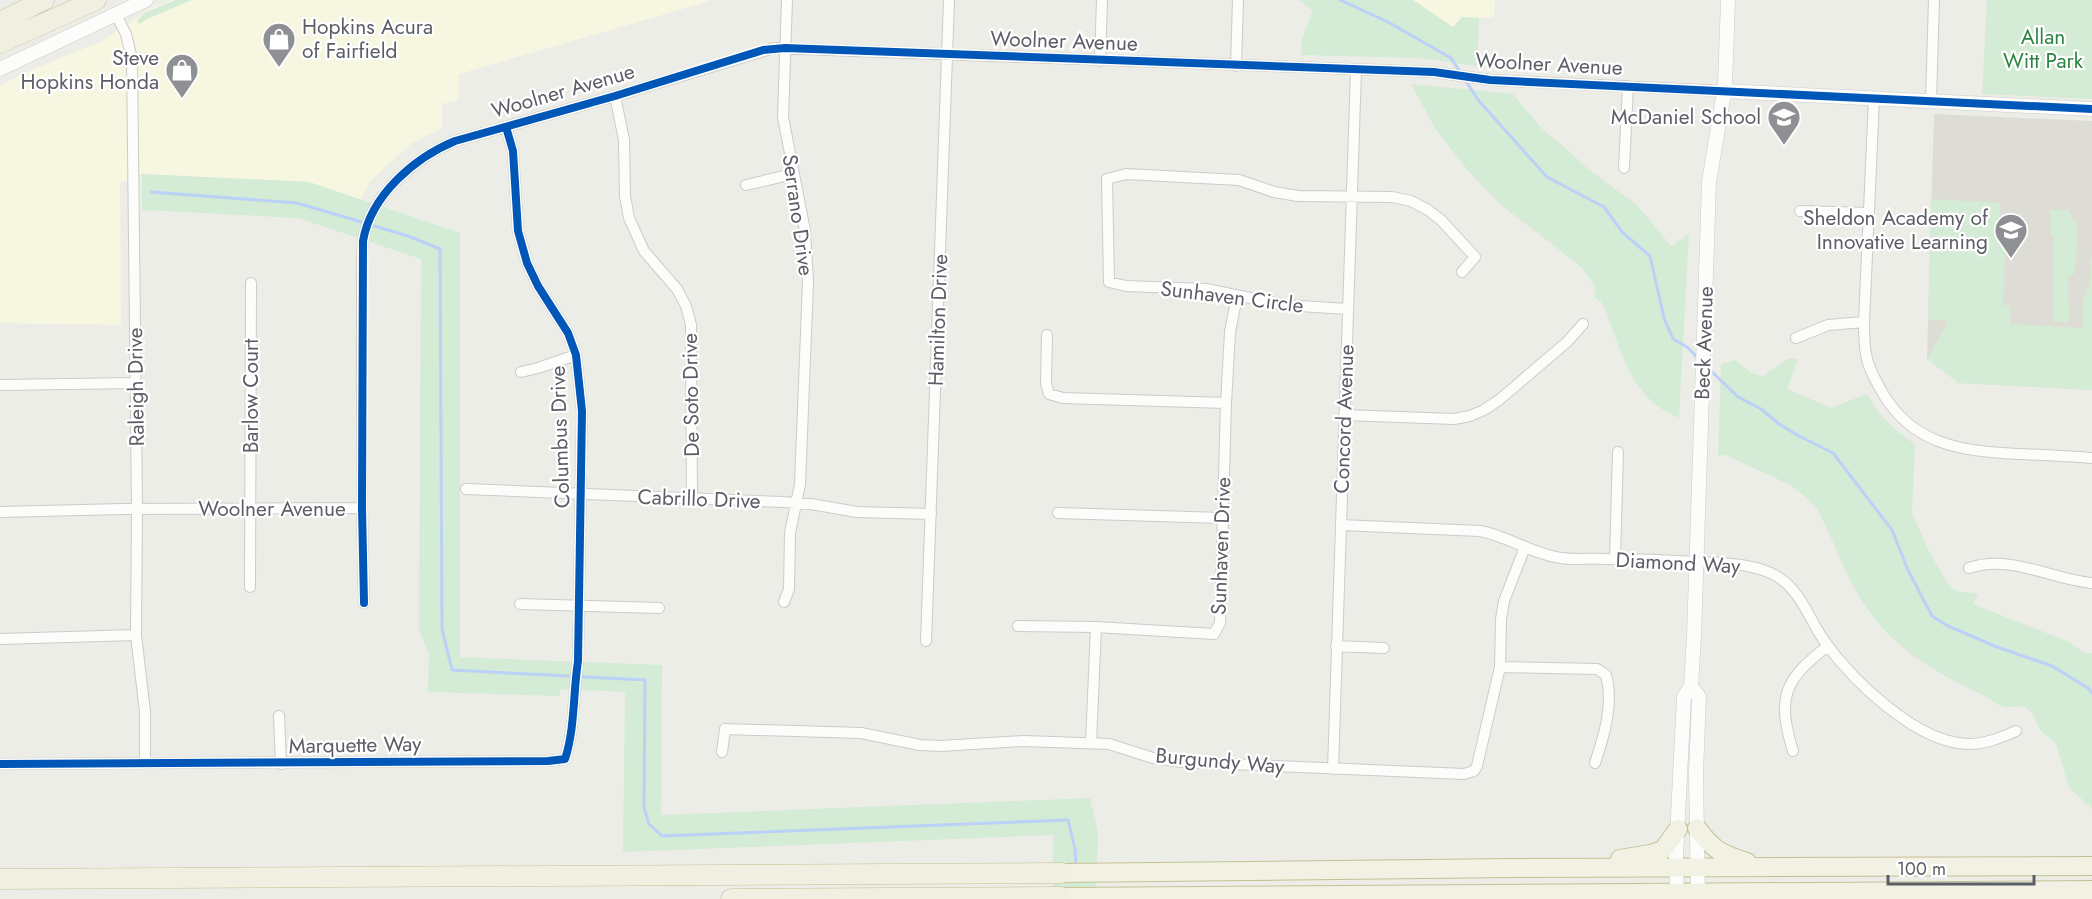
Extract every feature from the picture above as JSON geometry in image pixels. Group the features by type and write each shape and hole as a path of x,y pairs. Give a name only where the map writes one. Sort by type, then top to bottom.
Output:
{"highway":[{"path":"0,22 44,0"},
{"path":"0,43 96,0"},
{"path":"1697,828 1713,849 1725,856 1769,868"},
{"path":"1512,868 1616,860 1650,854 1663,850 1678,829"},
{"path":"0,879 2092,866"},
{"path":"0,867 44,870 96,879"},
{"path":"731,899 1698,896 1836,891 2092,890"},
{"path":"1796,899 1836,891"}],"street":[{"path":"0,69 146,0"},
{"name":"Serrano Drive","path":"783,602 789,590 790,533 800,484 808,282 805,231 783,117 787,0"},
{"name":"Hamilton Drive","path":"927,641 949,0"},
{"path":"1100,61 1102,0"},
{"path":"1236,66 1238,0"},
{"name":"Beck Avenue","path":"1677,896 1676,869 1684,697 1691,686 1697,562 1709,182 1724,92 1728,0"},
{"path":"1931,101 1934,0"},
{"name":"Raleigh Drive","path":"115,13 126,34 132,59 137,509 136,635 145,712 145,764"},
{"name":"Woolner Avenue","path":"0,512 362,508 363,242 368,223 386,192 436,149 455,141 615,96 763,50 785,48 1425,72 1475,78 2092,110"},
{"name":"Concord Avenue","path":"1333,769 1356,70"},
{"path":"1624,168 1628,86"},
{"name":"De Soto Drive","path":"615,96 624,140 629,218 644,251 677,289 686,306 691,326 692,498"},
{"path":"1874,99 1864,322 1866,356 1875,380 1889,404 1908,423 1929,437 1953,447 1974,451 2092,458"},
{"name":"Columbus Drive","path":"506,127 513,151 518,231 527,263 538,286 567,333 576,355 582,411 578,661 571,743 565,759"},
{"path":"746,185 794,174"},
{"name":"Sunhaven Circle","path":"1347,309 1285,305 1206,289 1126,286 1109,282 1107,178 1126,174 1239,180 1274,192 1298,196 1352,196"},
{"path":"1352,196 1392,197 1411,201 1428,210 1441,220 1475,257 1462,272"},
{"path":"1800,211 1868,213"},
{"name":"Barlow Court","path":"250,587 251,283"},
{"name":"Sunhaven Drive","path":"1096,627 1214,634 1220,623 1226,403 1230,332 1237,296"},
{"path":"1796,338 1827,325 1864,322"},
{"path":"1344,415 1454,419 1470,416 1498,400 1567,342 1583,324"},
{"path":"1047,335 1046,383 1049,394 1063,398 1226,403"},
{"path":"521,372 576,355"},
{"path":"0,385 136,382"},
{"path":"1615,559 1618,452"},
{"name":"Cabrillo Drive","path":"466,489 796,503 857,512 931,514"},
{"path":"362,508 364,603"},
{"path":"1058,513 1223,518"},
{"name":"Diamond Way","path":"1341,525 1480,531 1497,534 1525,547 1561,558 1697,562 1752,567 1780,578 1801,602 1828,646 1855,678 1900,716 1944,740 1967,744 1990,742 2016,731"},
{"name":"Burgundy Way","path":"722,752 725,729 861,733 920,745 1024,741 1091,743 1108,744 1153,758 1182,762 1464,774 1474,771 1478,766 1500,667 1501,619 1504,601 1525,547"},
{"path":"1969,568 1982,564 2001,563 2078,582 2092,583"},
{"path":"520,604 659,608"},
{"path":"1018,626 1096,627 1091,743"},
{"path":"0,639 136,635"},
{"path":"1336,646 1384,648"},
{"path":"1792,751 1783,710 1788,689 1795,677 1814,656 1828,646"},
{"path":"1500,667 1597,669 1606,675 1610,689 1604,737 1595,763"},
{"name":"Beck Avenue","path":"1691,686 1699,697 1696,772 1698,896"},
{"path":"279,716 281,764"},
{"name":"Marquette Way","path":"0,764 281,764 565,759"}],"shaded area":[{"path":"171,0 713,0 459,74 458,100 442,104 442,128 412,143 370,181 361,200 309,182 142,174 120,183 121,325 0,323 0,86 22,74 102,41 146,11"},
{"path":"1413,0 1495,0 1494,18 1462,17 1453,27"},
{"name":"Sheldon Academy of Innovative Learning","path":"1934,114 2092,121 2092,390 1959,383 1927,359"}],"green space":[{"path":"175,0 192,0 140,24 137,21 144,13"},
{"path":"1299,0 1413,0 1453,27 1462,17 1479,18 1477,66 1419,58 1301,55 1302,38 1313,11"},
{"name":"Allan Witt Park","path":"1987,0 2092,0 2092,99 1982,94"},
{"path":"1411,84 1513,94 1542,129 1587,168 1638,206 1671,246 1689,234 1679,418 1663,410 1639,387 1624,359 1606,311 1601,302 1594,297 1596,287 1579,265 1502,206 1470,173 1436,130"},
{"path":"142,174 309,182 460,233 460,657 662,665 661,815 1090,798 1098,832 1096,899 1053,899 1053,835 623,852 625,692 561,689 559,696 428,692 429,653 419,631 421,259 298,218 142,210"},
{"path":"1931,199 1999,203 2005,253 2003,305 2011,306 2010,324 2082,328 2083,297 2089,289 2092,250 2092,390 1959,383 1927,359 1947,324 1947,321 1928,320"},
{"path":"2051,210 2068,210 2072,219 2076,219 2078,226 2075,273 2068,276 2069,322 2054,322 2054,235 2050,235"},
{"path":"1789,358 1798,359 1787,389 1831,408 1867,394 1876,409 1888,422 1915,444 1912,513 1929,551 1946,581 1955,591 1978,594 1973,604 2069,642 2085,653 2092,653 2092,809 2069,787 2056,744 2040,730 2032,713 2023,706 2000,705 1943,675 1910,653 1880,626 1856,591 1821,516 1808,500 1792,486 1726,455 1718,456 1721,364 1735,360 1752,373 1763,376"}],"waterway":[{"path":"1340,0 1388,22 1451,58 1460,72"},
{"path":"1465,80 1479,101 1547,177 1604,207 1623,233 1650,256 1664,318 1673,339 1687,347 1698,358"},
{"path":"151,192 297,203 365,223"},
{"path":"371,225 440,249 442,629 452,670 645,680 644,808 649,824 662,836 1068,820 1075,849 1076,866"},
{"path":"1707,367 1738,397 1761,409 1779,424 1799,436 1833,453 1892,530 1908,570 1932,616 1948,626 1997,647 2052,666 2088,688 2092,693"}],"cycle path":[{"path":"364,603 363,241 375,208 385,194 397,180 424,157 455,141 615,96 763,50 785,48 1434,72 1490,80 2092,109"},
{"path":"0,764 548,761 565,759 572,723 578,661 582,411 576,355 568,333 538,286 527,263 518,231 513,151 506,127"}],"place":[{"name":"Hopkins Acura of Fairfield","path":"279,68"},
{"name":"Steve Hopkins Honda","path":"182,99"},
{"name":"McDaniel School","path":"1784,146"},
{"name":"Sheldon Academy of Innovative Learning","path":"2011,259"}]}
